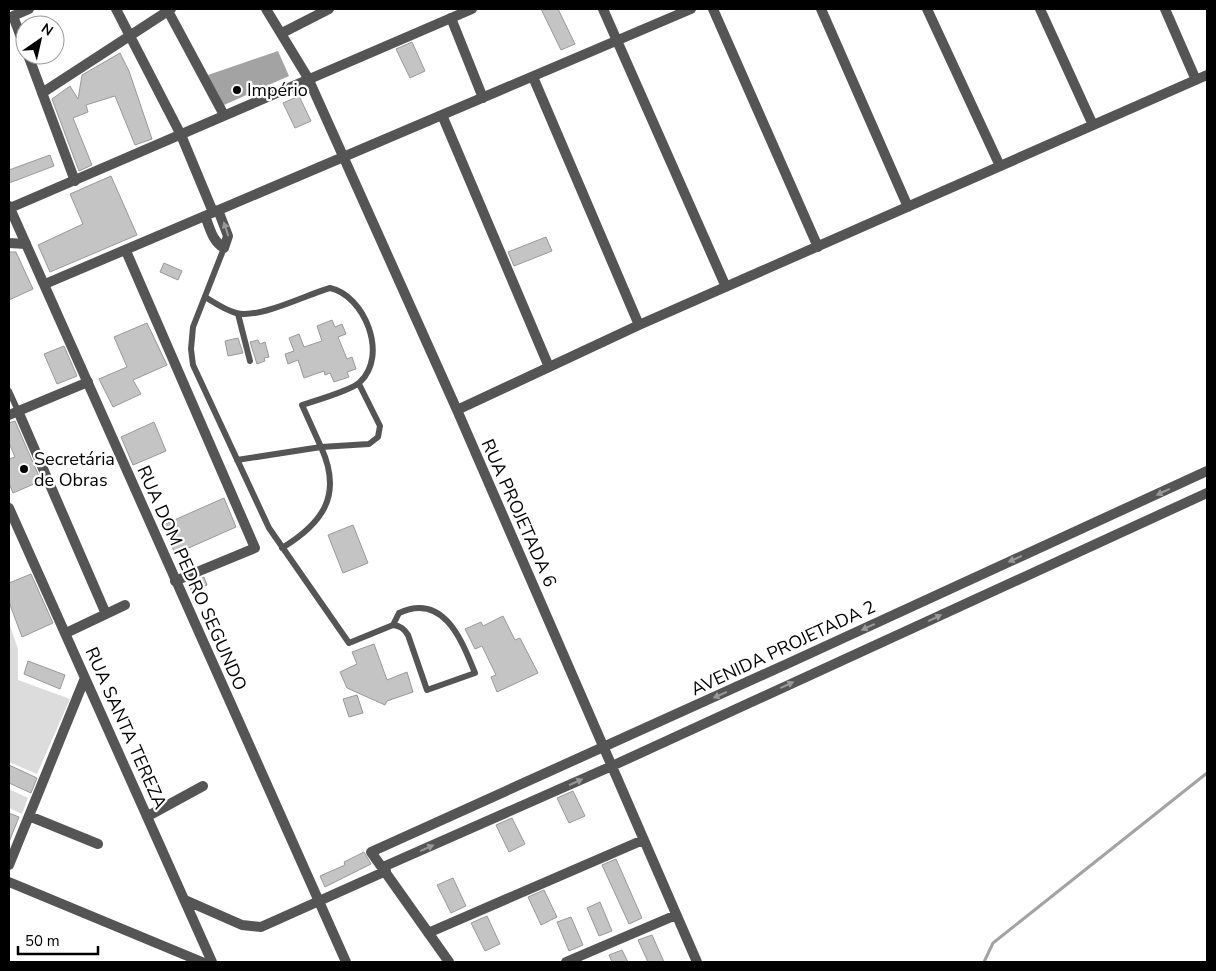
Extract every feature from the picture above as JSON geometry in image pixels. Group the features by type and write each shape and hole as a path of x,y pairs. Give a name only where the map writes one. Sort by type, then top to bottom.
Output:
{"street":[{"path":"11,12 29,9"},
{"path":"116,9 181,135 212,213 228,236 224,248 218,245 212,236 212,213"},
{"name":"RUA PROJETADA 6","path":"266,9 308,78 457,410 697,962"},
{"path":"282,34 329,9"},
{"path":"9,207 74,181 308,78 472,9"},
{"path":"603,9 726,287"},
{"path":"45,284 691,9"},
{"path":"713,9 818,247"},
{"path":"821,9 908,207"},
{"path":"927,9 1000,166"},
{"path":"1040,9 1094,125"},
{"path":"1165,9 1196,80"},
{"path":"42,93 170,10 224,115"},
{"path":"450,18 483,98"},
{"path":"32,65 74,181"},
{"path":"457,410 639,325 1207,75"},
{"path":"533,77 639,325"},
{"path":"442,115 549,367"},
{"name":"RUA DOM PEDRO SEGUNDO","path":"9,207 45,284 317,901 346,962"},
{"path":"9,243 26,244"},
{"path":"126,251 255,548 175,581"},
{"path":"88,382 13,413 106,614"},
{"name":"AVENIDA PROJETADA 2","path":"384,869 371,852 1207,471"},
{"name":"AVENIDA PROJETADA 2","path":"185,900 252,928 261,927 1207,493"},
{"name":"RUA SANTA TEREZA","path":"10,514 66,633 212,962"},
{"path":"66,633 125,605"},
{"path":"9,865 85,678"},
{"path":"148,816 203,786"},
{"path":"29,816 98,844"},
{"path":"428,933 644,840"},
{"path":"384,869 449,962"},
{"path":"9,882 202,962"},
{"path":"566,962 676,915"}],"lane":[{"path":"224,248 191,337 193,365 269,528 350,643 393,625 404,628 427,690 475,673 460,636 437,612 427,608 407,610 399,613 393,625"},
{"path":"205,297 238,314 262,312 330,288 340,291 357,309 373,336 372,363 359,384 302,406 321,447 330,475 330,496 324,510 301,536 282,548"},
{"path":"238,314 250,361"},
{"path":"237,460 321,447 369,444 378,437 380,426 359,384"},
{"path":"9,391 13,413"}],"shaded area":[{"name":"Império","path":"278,51 289,76 224,105 208,75"},
{"path":"9,623 18,649 18,680 70,699 37,774 9,762"},
{"path":"9,789 28,798 22,814 9,808"}],"building":[{"path":"541,9 558,9 575,44 561,50"},
{"path":"412,42 425,71 410,78 396,49"},
{"path":"120,53 129,71 152,139 135,145 115,96 86,105 88,112 73,118 92,165 79,171 52,99 70,86 78,99 82,75"},
{"path":"299,96 311,121 295,128 283,103"},
{"path":"50,155 54,166 9,183 9,170"},
{"path":"111,176 137,235 50,272 38,245 83,224 70,194"},
{"path":"546,237 552,251 514,266 508,252"},
{"path":"9,252 16,252 33,289 9,300"},
{"path":"164,263 182,271 178,280 160,272"},
{"path":"332,320 335,327 342,324 346,334 338,337 347,359 352,357 356,369 347,372 349,377 334,382 330,373 325,375 324,371 304,378 298,360 288,364 285,354 294,351 289,338 299,334 304,347 322,341 317,326"},
{"path":"147,323 167,365 133,380 141,394 113,407 99,379 127,367 114,337"},
{"path":"238,338 243,353 228,356 225,341"},
{"path":"258,340 260,344 265,342 269,357 264,358 265,361 257,364 250,342"},
{"path":"64,346 77,376 57,384 44,354"},
{"name":"Secretária de Obras","path":"15,421 41,481 13,493 9,483 9,459 15,457 9,443 9,423"},
{"path":"154,422 166,451 133,465 121,437"},
{"path":"224,498 236,527 175,554 163,525"},
{"path":"353,525 368,563 343,573 328,535"},
{"path":"31,574 53,623 22,637 9,602 9,583"},
{"path":"204,577 207,585 192,592 189,584"},
{"path":"503,616 515,640 520,638 538,673 497,692 491,677 496,675 482,646 475,649 465,629 481,622 483,626"},
{"path":"374,644 387,680 407,672 413,692 387,701 385,705 347,688 340,672 357,664 352,652"},
{"path":"28,661 65,675 60,689 24,674"},
{"path":"357,695 363,713 349,717 343,699"},
{"path":"9,765 37,778 31,793 9,783"},
{"path":"573,791 585,816 569,823 557,798"},
{"path":"9,813 19,817 9,842"},
{"path":"512,818 525,844 509,852 496,825"},
{"path":"364,852 371,864 325,887 320,876 345,865 344,862"},
{"path":"616,859 642,918 629,924 602,865"},
{"path":"453,878 466,906 451,913 437,885"},
{"path":"544,890 557,917 541,925 528,897"},
{"path":"600,902 612,931 599,936 587,908"},
{"path":"487,916 500,944 485,951 471,923"},
{"path":"571,917 583,945 569,951 557,922"},
{"path":"652,935 664,962 648,962 638,940"},
{"path":"622,950 628,962 612,962 609,955"}],"waterway":[{"path":"984,962 993,943 1207,773"}],"place":[{"name":"Império","path":"237,90"},
{"name":"Secretária de Obras","path":"24,469"}]}
